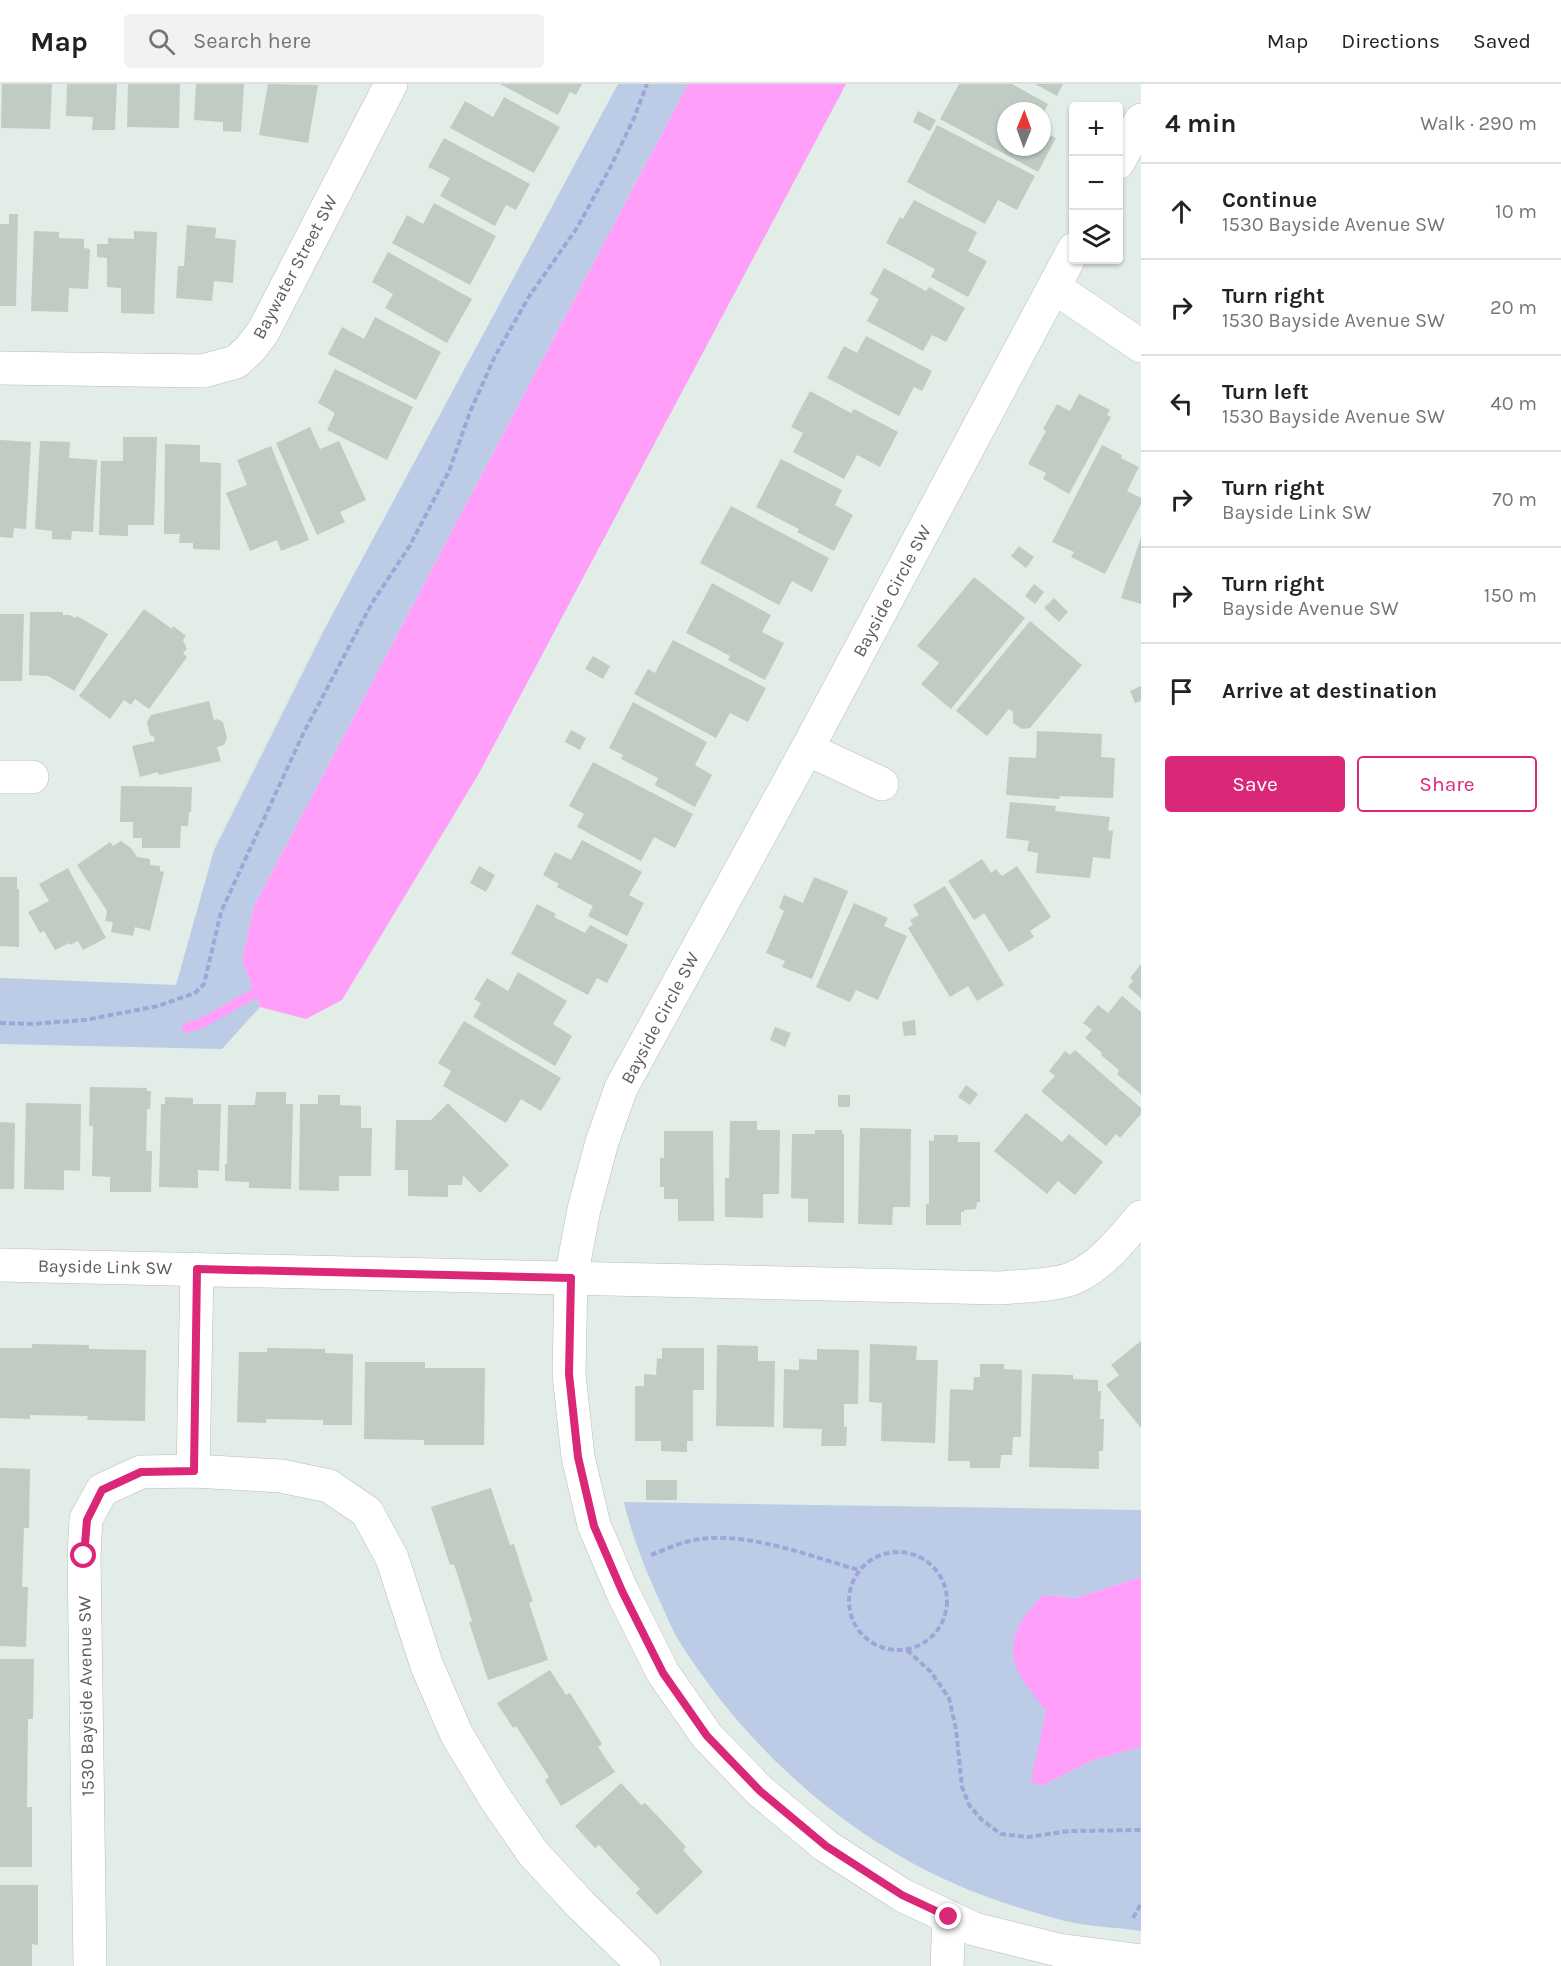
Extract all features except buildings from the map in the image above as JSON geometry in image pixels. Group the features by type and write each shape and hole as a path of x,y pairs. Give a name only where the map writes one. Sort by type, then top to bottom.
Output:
{"street":[{"name":"Baywater Street SW","path":"0,368 203,371 236,362 263,332 391,84"},
{"path":"1123,156 1141,120"},
{"name":"Bayside Circle SW","path":"1069,258 807,749 621,1088 602,1142 584,1209 571,1278 569,1374 578,1457 594,1526 622,1591 663,1673 707,1736 760,1791 826,1846 902,1895 974,1929 1058,1950 1141,1961"},
{"path":"1054,287 1141,346"},
{"path":"807,749 882,784"},
{"path":"571,1278 1000,1288 1034,1285 1071,1279 1097,1263 1141,1217"},
{"name":"Bayside Link SW","path":"0,1265 571,1278"},
{"path":"194,1471 197,1269"},
{"name":"1530 Bayside Avenue SW","path":"90,1966 84,1556 87,1520 102,1490 131,1476 141,1472 194,1471 281,1476 329,1486 367,1512 392,1558 431,1676 458,1735 489,1789 533,1853 580,1904 644,1966"},
{"path":"947,1966 949,1917"}],"path":[{"path":"0,1023 31,1024 95,1018 158,1006 195,993 204,984 221,912 303,734 372,603 409,547 448,471 470,412 495,356 530,295 577,228 611,166 647,84"},
{"path":"651,1555 687,1541 716,1537 744,1539 859,1570"},
{"path":"902,1551 917,1555 931,1564 942,1576 947,1591 948,1606 944,1622 935,1635 922,1645 907,1650 890,1650 874,1644 860,1633 852,1618 849,1602 851,1585 859,1570 872,1559 886,1553 902,1551"},
{"path":"907,1650 931,1672 949,1698 956,1729 962,1787 969,1805 982,1820 1001,1834 1028,1837 1070,1831 1141,1830"},
{"path":"1133,1918 1141,1904"}],"shaded area":[{"path":"618,84 688,84 254,906 242,960 260,1007 222,1049 0,1044 0,978 176,985 214,850 325,628"},
{"path":"688,84 846,84 478,775 342,1000 306,1019 260,1007 242,960 254,906"},
{"path":"624,1502 1141,1510 1141,1577 1076,1598 1043,1595 1017,1669 1046,1712 1041,1786 1093,1760 1141,1747 1141,1931 1065,1921 982,1895 936,1875 892,1851 850,1824 810,1793 773,1759 739,1722 707,1682 679,1641 645,1566"},
{"path":"1141,1577 1141,1747 1093,1760 1041,1786 1031,1781 1046,1712 1017,1669 1013,1647 1018,1628 1043,1595 1076,1598"}],"waterway":[{"path":"187,1028 206,1021 255,993"}],"route":[{"path":"84,1556 87,1520 102,1490 141,1472 194,1471 197,1269 571,1278 569,1374 578,1457 594,1526 622,1591 663,1673 707,1736 760,1791 826,1846 902,1895 949,1917"}]}
